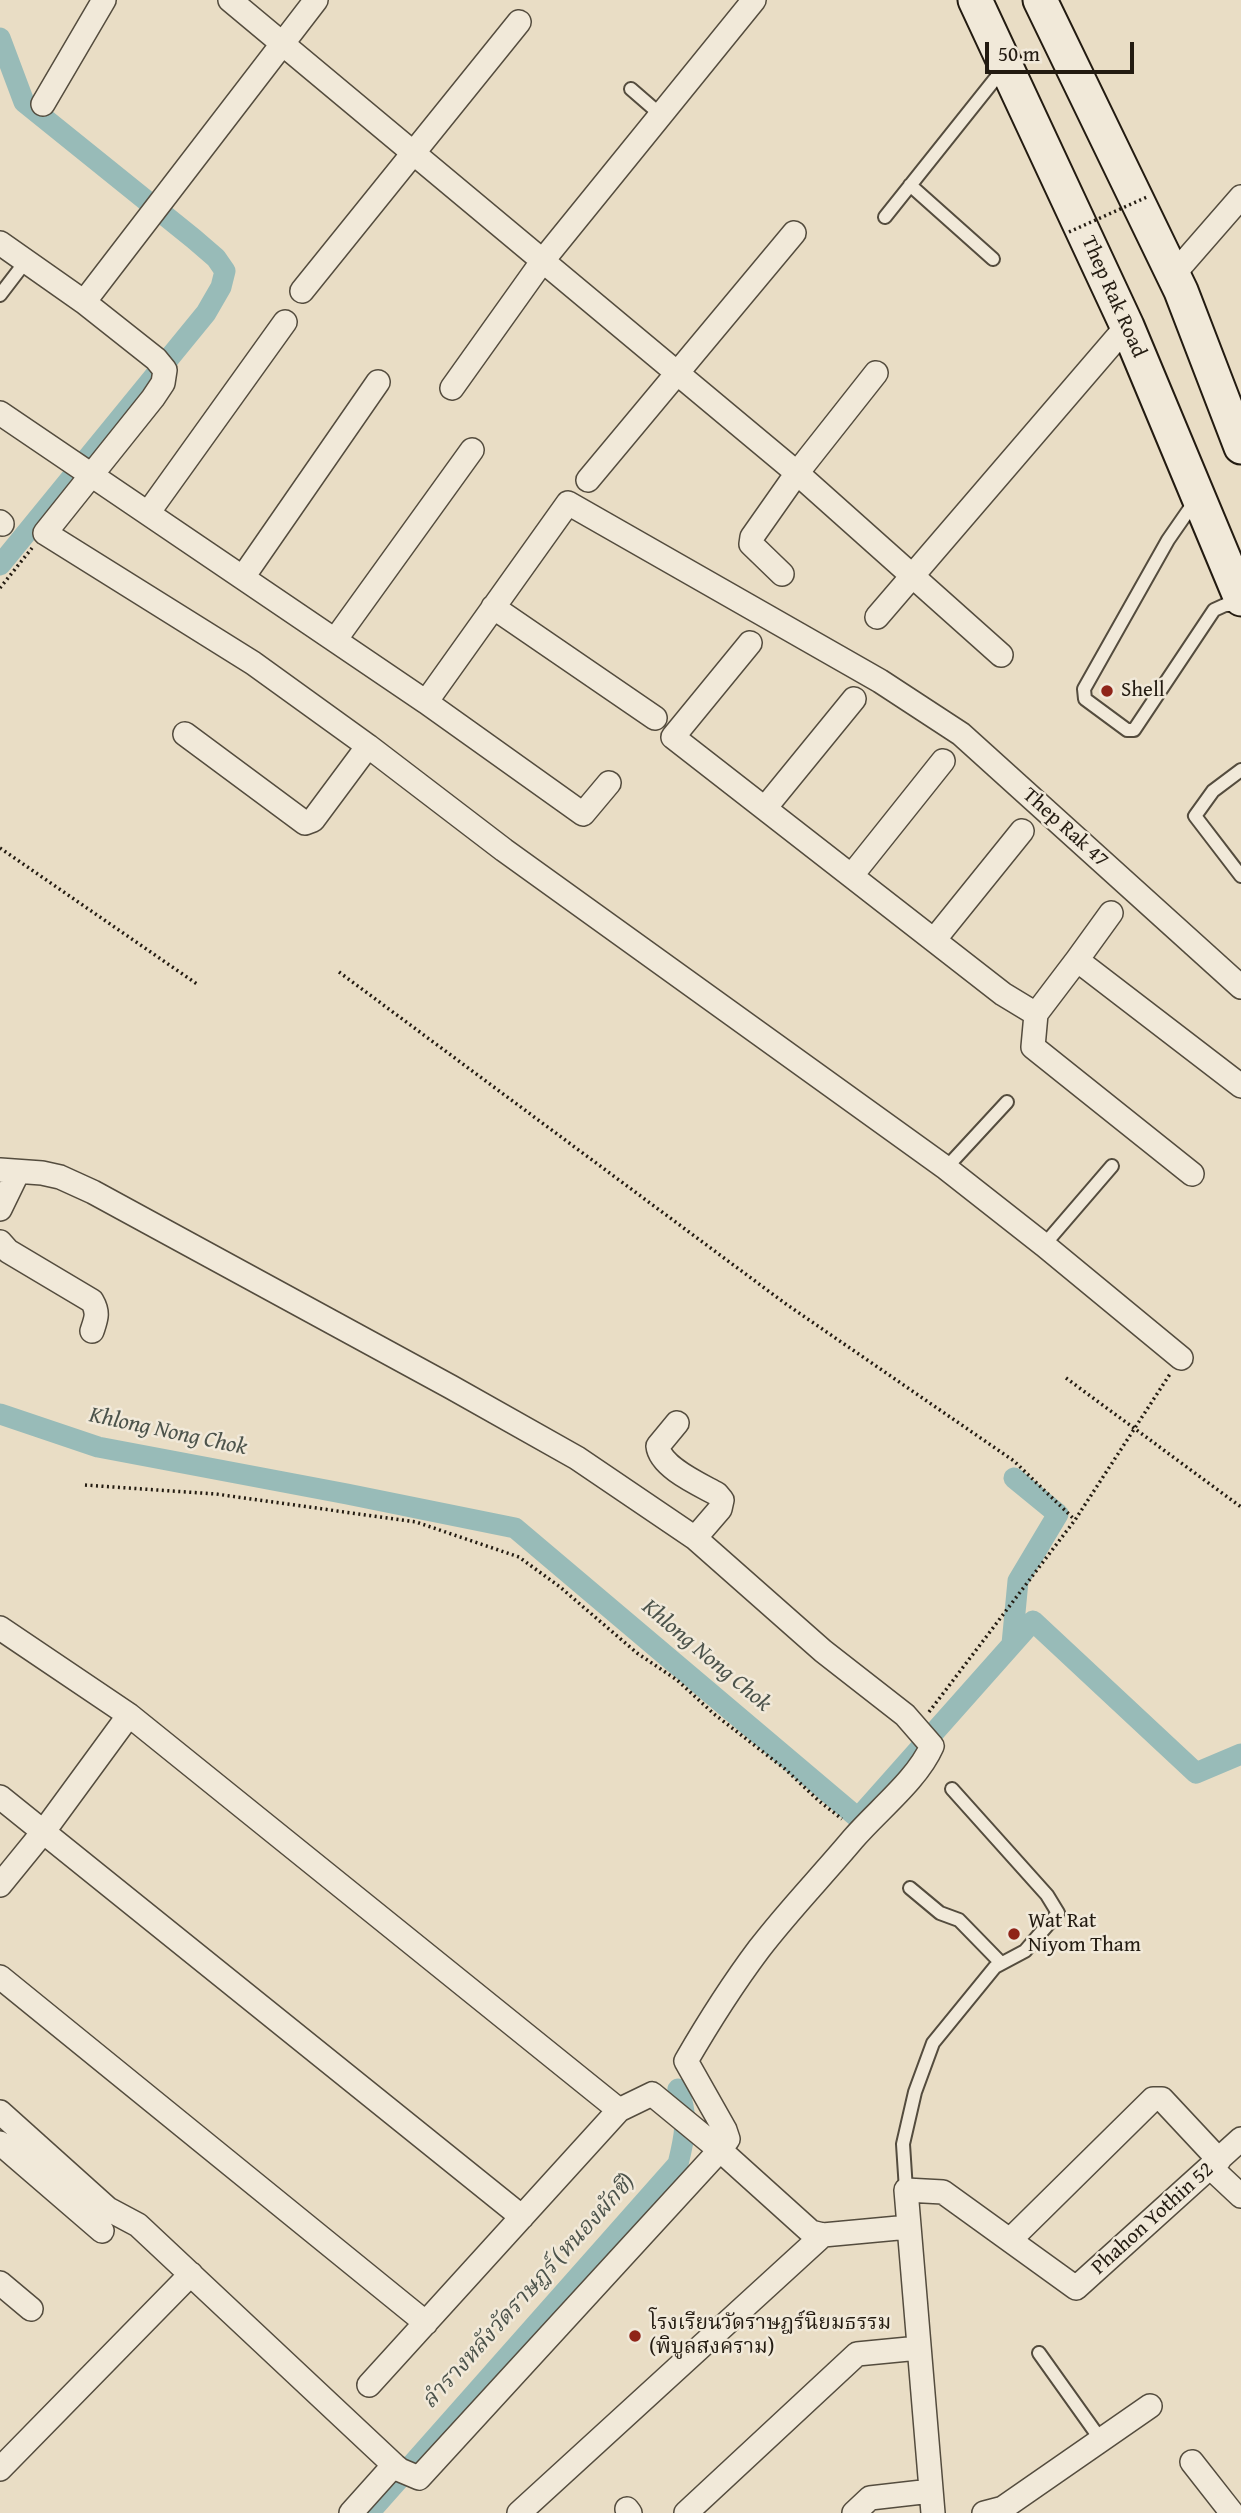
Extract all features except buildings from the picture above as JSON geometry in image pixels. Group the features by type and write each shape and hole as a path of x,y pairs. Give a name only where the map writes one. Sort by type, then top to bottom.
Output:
{"main road":[{"name":"Thep Rak Road","path":"975,0 1127,326 1241,599"},
{"path":"1048,5 1173,275 1241,447"}],"street":[{"path":"43,104 104,0"},
{"path":"230,0 797,473 1001,655"},
{"path":"84,302 316,0"},
{"path":"452,388 544,260 754,0"},
{"path":"302,291 519,22"},
{"path":"1173,275 1241,197"},
{"path":"588,481 794,233"},
{"path":"0,243 84,302 161,364 163,383 158,391 83,468 44,533 253,663 369,746 504,850 946,1168 1181,1358"},
{"path":"148,513 285,322"},
{"path":"877,617 1127,326"},
{"path":"782,574 756,551 751,544 752,537 797,473 876,373"},
{"path":"243,577 378,382"},
{"path":"0,413 426,702 583,814 609,783"},
{"path":"335,640 472,450"},
{"name":"Thep Rak 47","path":"493,607 568,503 880,681 961,734 1241,987"},
{"path":"426,702 493,607 655,719"},
{"path":"750,643 673,737 1003,994 1036,1014"},
{"path":"765,808 854,699"},
{"path":"185,734 305,823 313,820 369,746"},
{"path":"852,875 943,761"},
{"path":"934,940 1022,831"},
{"path":"1111,913 1036,1014 1033,1048 1192,1174"},
{"path":"1077,960 1241,1086"},
{"path":"0,1209 9,1171 60,1177 264,1284 577,1458 695,1538 823,1651 911,1721 932,1745 917,1770 760,1949 686,2061 728,2139 716,2147 404,2471 351,2513"},
{"path":"0,1242 8,1251 92,1301 97,1310 92,1331"},
{"path":"677,1423 658,1447 659,1454 665,1462 717,1494 722,1500 720,1508 695,1538"},
{"path":"0,1628 129,1715 619,2110"},
{"path":"0,1885 44,1831 129,1715"},
{"path":"0,1797 522,2217"},
{"path":"0,1977 426,2323"},
{"path":"369,2385 619,2110 652,2094 811,2232 823,2235 909,2227"},
{"name":"Phahon Yothin 52","path":"906,2190 943,2192 1076,2288 1214,2163 1162,2099 1157,2098 1135,2116 1010,2240"},
{"path":"0,2112 108,2209 138,2225 404,2471"},
{"path":"1241,2140 1214,2163 1241,2196"},
{"path":"0,2143 102,2231"},
{"path":"854,2513 870,2498 932,2502 906,2190"},
{"path":"519,2513 823,2235"},
{"path":"0,2469 191,2274"},
{"path":"0,2283 31,2309"},
{"path":"686,2513 857,2354 919,2348"},
{"path":"984,2513 1003,2508 1150,2406"},
{"path":"1192,2462 1232,2513"}],"lane":[{"path":"885,216 1006,65"},
{"path":"631,89 661,115"},
{"path":"911,185 993,259"},
{"path":"0,295 26,261"},
{"path":"1198,497 1168,540 1084,689 1085,699 1127,730 1134,730 1214,610 1225,605 1241,605"},
{"path":"1241,770 1213,791 1195,816 1241,876"},
{"path":"946,1168 1007,1102"},
{"path":"1044,1245 1112,1166"},
{"path":"906,2190 903,2144 915,2092 933,2043 987,1975 1001,1963 1025,1951 1058,1912 1047,1895 952,1788"},
{"path":"910,1888 940,1913 959,1920 1001,1963"},
{"path":"1039,2353 1101,2440"}],"path":[{"path":"1069,232 1146,197"},
{"path":"0,588 44,533"},
{"path":"0,848 197,985"},
{"path":"339,972 786,1304 1014,1461 1076,1520"},
{"path":"911,1721 971,1657 1076,1520 1181,1358"},
{"path":"1066,1378 1241,1507"},
{"path":"85,1485 216,1494 416,1522 519,1557 560,1587 637,1653 677,1681 859,1833"}],"waterway":[{"path":"0,38 24,102 194,239 216,258 225,271 221,287 206,313 0,565"},
{"name":"Khlong Nong Chok","path":"0,1414 98,1447 515,1528 858,1818 1033,1621 1196,1773 1241,1754"},
{"path":"1012,1644 1018,1581 1058,1514 1014,1478"},
{"name":"ลำรางหลังวัดราษฎร์ (หนองผักชี)","path":"369,2513 678,2164 685,2127 684,2109 678,2089"}],"place":[{"name":"Shell","path":"1107,691"},
{"name":"Wat Rat Niyom Tham","path":"1014,1934"},
{"name":"โรงเรียนวัดราษฎร์นิยมธรรม (พิบูลสงคราม)","path":"635,2336"}]}
